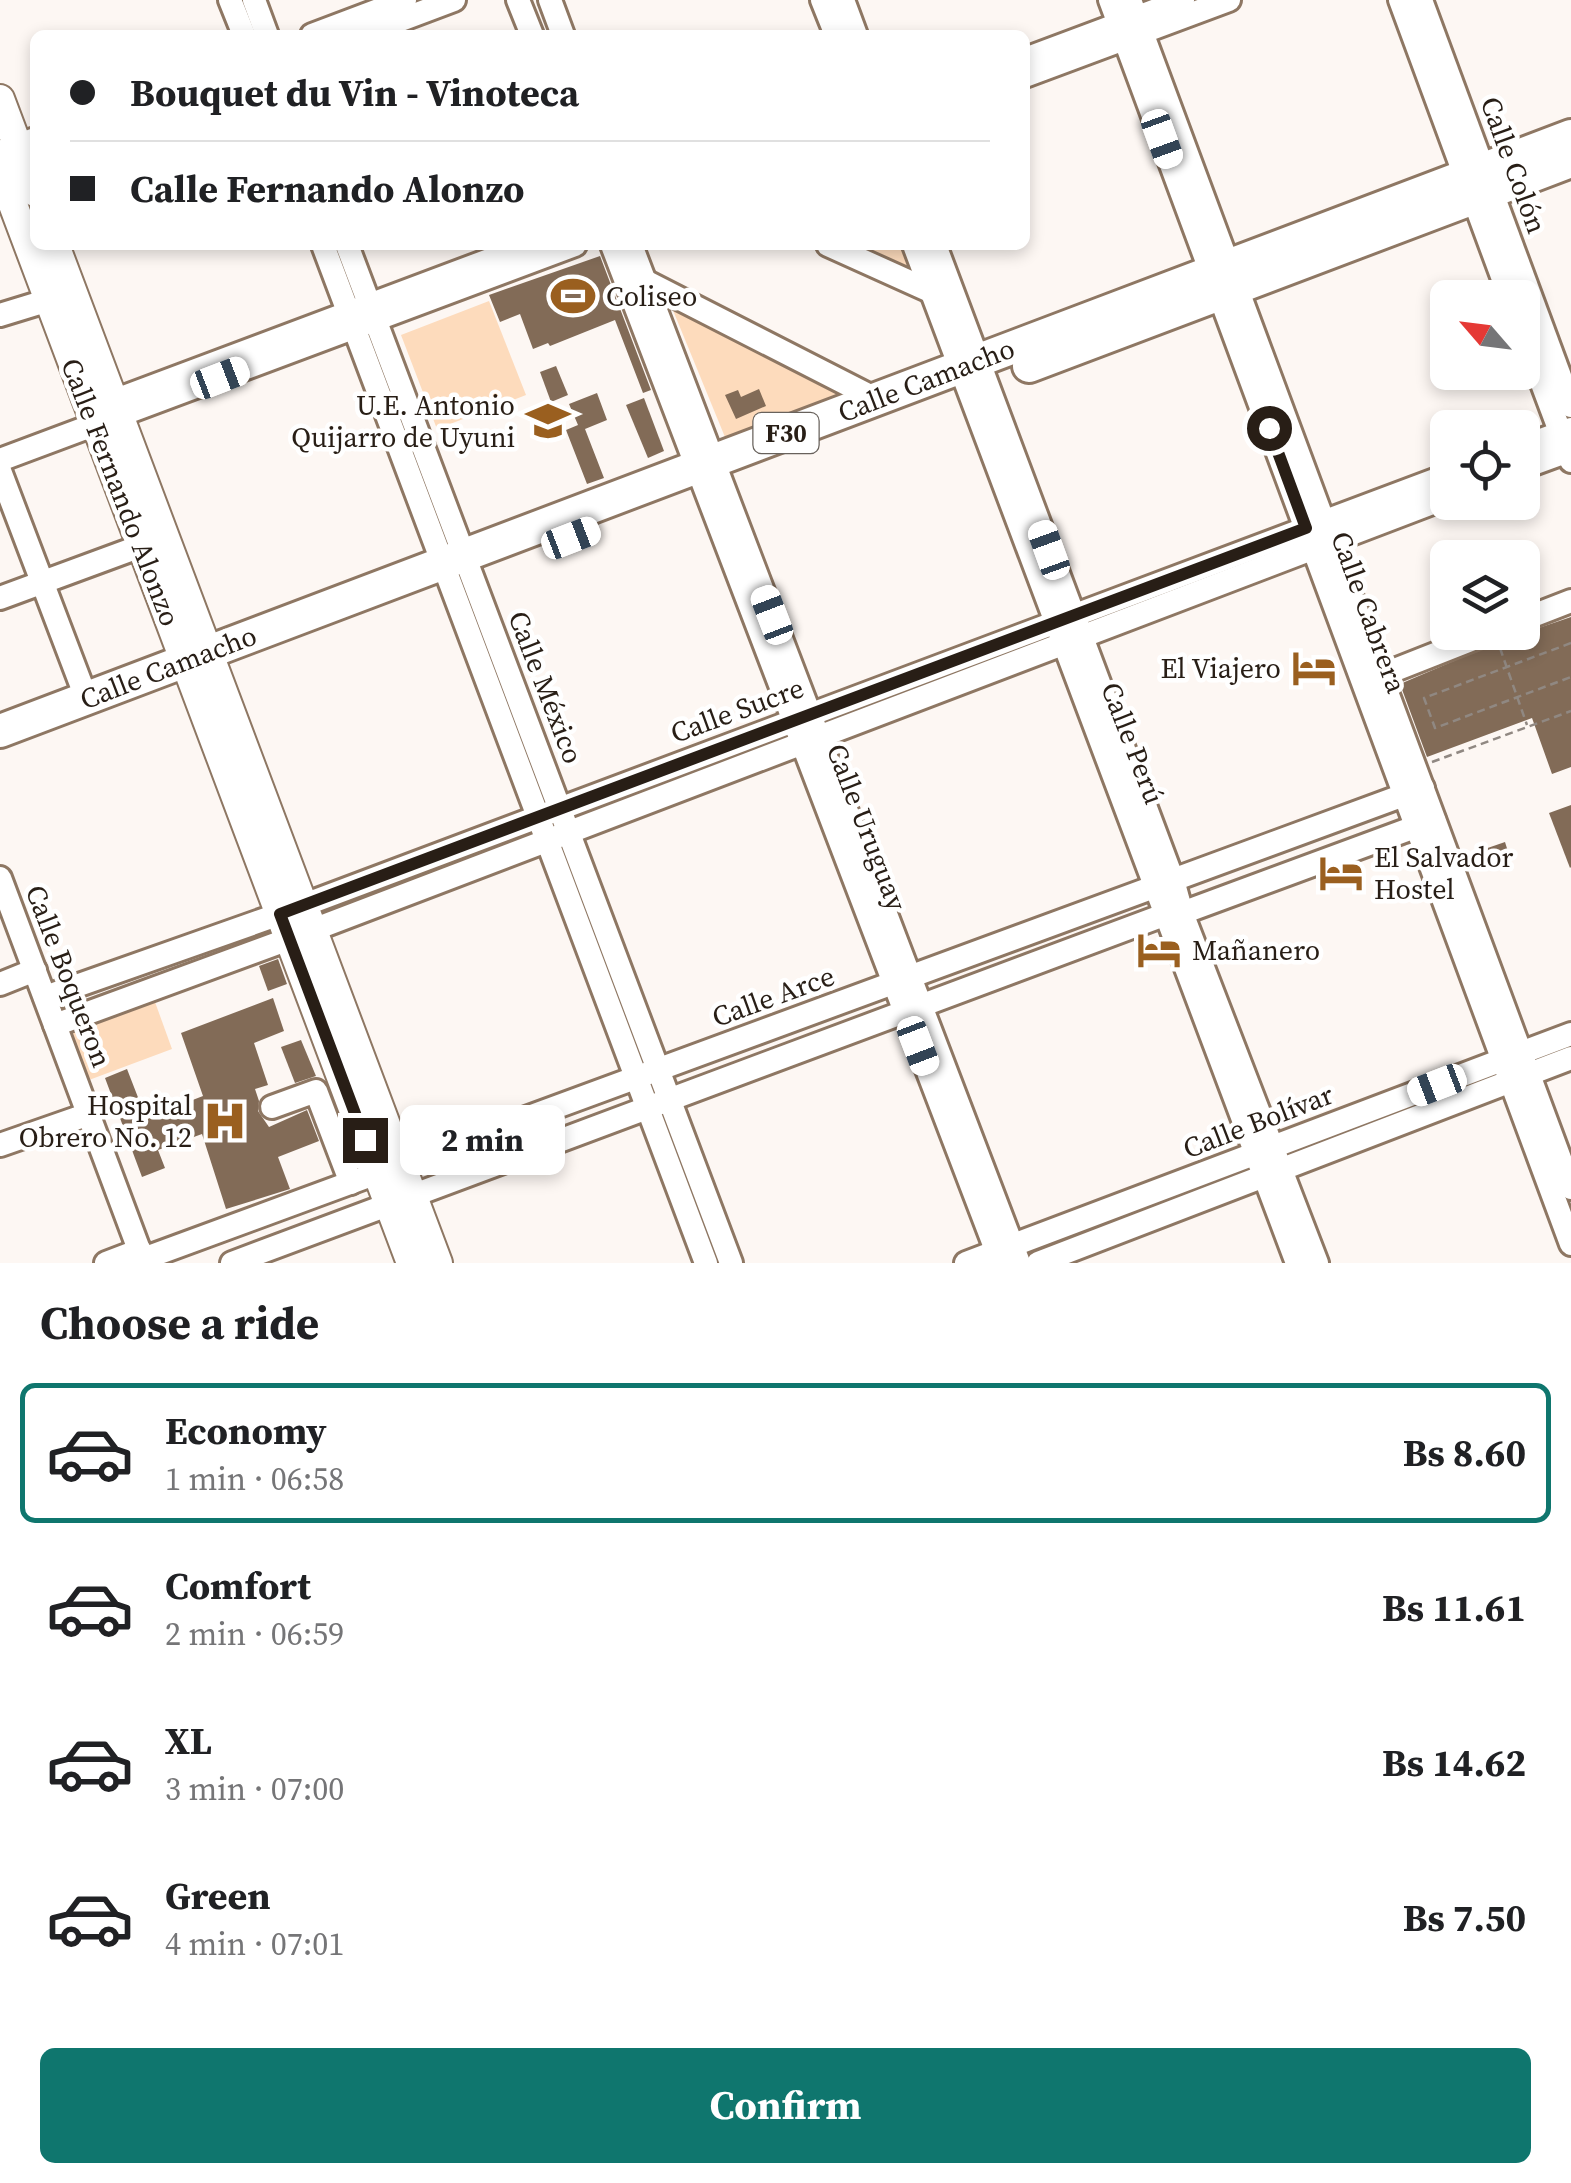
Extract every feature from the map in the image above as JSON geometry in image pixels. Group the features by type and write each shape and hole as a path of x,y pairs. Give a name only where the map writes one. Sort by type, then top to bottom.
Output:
{"highway":[{"name":"Calle Camacho","path":"1479,184 1571,136"},
{"name":"Calle Camacho","path":"0,752 200,666 1479,184 1571,161"},
{"name":"Calle Camacho","path":"709,474 876,399 973,375"},
{"name":"Calle Camacho","path":"0,731 200,666"}],"main road":[{"name":"Calle Fernando Alonzo","path":"0,100 30,223"},
{"name":"Calle Fernando Alonzo","path":"14,158 30,184"},
{"name":"Calle Fernando Alonzo","path":"37,250 49,300 105,413 296,922 376,1173 400,1200 438,1263"},
{"name":"Calle Fernando Alonzo","path":"56,250 141,546 200,666"},
{"name":"Calle Fernando Alonzo","path":"400,1200 411,1263"}],"street":[{"path":"230,0 242,30"},
{"path":"254,0 265,30"},
{"path":"325,30 405,0"},
{"path":"374,30 454,0"},
{"path":"518,0 530,30"},
{"path":"550,0 561,30"},
{"path":"822,0 834,30"},
{"path":"843,0 854,30"},
{"name":"Calle Cabrera","path":"1110,0 1131,22 1414,783"},
{"path":"1030,73 1182,0"},
{"path":"1030,57 1131,22 1229,0"},
{"name":"Calle Colón","path":"1400,0 1571,406"},
{"name":"Calle Colón","path":"1421,0 1505,280"},
{"name":"Calle México","path":"326,250 362,316 647,1074 706,1263"},
{"name":"Calle México","path":"348,250 362,316"},
{"path":"0,460 105,413 362,316 518,250"},
{"path":"362,316 560,250"},
{"name":"Calle Uruguay","path":"614,250 709,474 1008,1256"},
{"name":"Calle Uruguay","path":"633,250 709,474"},
{"path":"839,250 930,291"},
{"name":"Calle Perú","path":"916,250 930,291 973,375"},
{"name":"Calle Perú","path":"936,250 973,375 1173,914 1269,1163 1316,1263"},
{"path":"645,281 876,399"},
{"path":"0,315 49,300"},
{"path":"1540,375 1568,445"},
{"path":"1540,446 1568,445"},
{"path":"1540,459 1568,445"},
{"path":"0,471 87,700"},
{"name":"Calle Sucre","path":"45,998 558,838 811,741 1069,631 1319,535 1430,483"},
{"name":"Calle Sucre","path":"1319,535 1430,502"},
{"name":"Calle Cabrera","path":"1319,535 1382,675 1426,824 1516,1067 1571,1244"},
{"path":"0,598 141,546"},
{"path":"1540,613 1571,601"},
{"name":"Calle Sucre","path":"55,1024 549,813 698,754 1069,631"},
{"path":"1382,675 1466,650"},
{"name":"Calle Arce","path":"106,1263 142,1258 189,1234 376,1173 647,1074 1164,884 1414,783"},
{"path":"232,1263 913,1009 1426,824"},
{"name":"Calle Boqueron","path":"0,878 142,1258"},
{"path":"0,984 34,970"},
{"name":"Calle Bolívar","path":"966,1263 1008,1256 1269,1163 1516,1067 1571,1034"},
{"name":"Calle Bolívar","path":"1516,1067 1571,1058"},
{"name":"Calle Cabrera","path":"1516,1067 1571,1188"},
{"path":"272,1106 316,1091 376,1173"},
{"name":"Calle México","path":"658,1104 731,1263"},
{"path":"0,1145 89,1114"},
{"name":"Calle Perú","path":"1269,1163 1296,1263"},
{"name":"Calle Bolívar","path":"1038,1263 1269,1163"}],"path":[{"path":"1571,643 1424,698 1435,728 1571,678"},
{"path":"1499,650 1528,726"},
{"path":"1414,783 1528,726 1571,710"}],"shaded area":[{"path":"859,250 911,250 913,273"},
{"path":"489,301 526,395 437,429 401,335"},
{"path":"670,303 838,395 727,442"},
{"path":"155,1002 172,1049 89,1080 71,1033"}],"building":[{"path":"600,256 651,390 643,393 615,320 533,349 520,314 500,322 489,295"},
{"path":"556,366 568,395 551,402 540,372"},
{"path":"759,389 766,406 736,419 725,395 738,390 741,397"},
{"path":"597,393 607,420 585,429 604,478 587,484 566,430 578,425 569,404"},
{"path":"644,398 664,451 648,458 626,405"},
{"path":"1571,617 1571,767 1552,774 1532,718 1427,757 1400,684 1480,650 1540,650 1540,627"},
{"path":"1571,805 1571,867 1570,868 1549,813"},
{"path":"1505,842 1511,861 1482,870 1476,852"},
{"path":"278,959 287,984 268,991 259,966"},
{"path":"273,998 284,1031 254,1043 268,1085 255,1089 258,1111 269,1127 307,1110 319,1141 278,1157 290,1189 226,1209 202,1134 158,1150 165,1168 142,1177 105,1078 127,1069 146,1118 203,1096 181,1033"},
{"path":"301,1040 316,1076 295,1083 281,1047"}],"place":[{"name":"Coliseo","path":"573,296"},
{"name":"U.E. Antonio Quijarro de Uyuni","path":"548,421"},
{"name":"El Viajero","path":"1314,668"},
{"name":"El Salvador Hostel","path":"1341,873"},
{"name":"Mañanero","path":"1159,950"},
{"name":"Hospital Obrero No. 12","path":"225,1121"}],"route":[{"path":"365,1140 280,914 1306,528 1269,428"}]}
